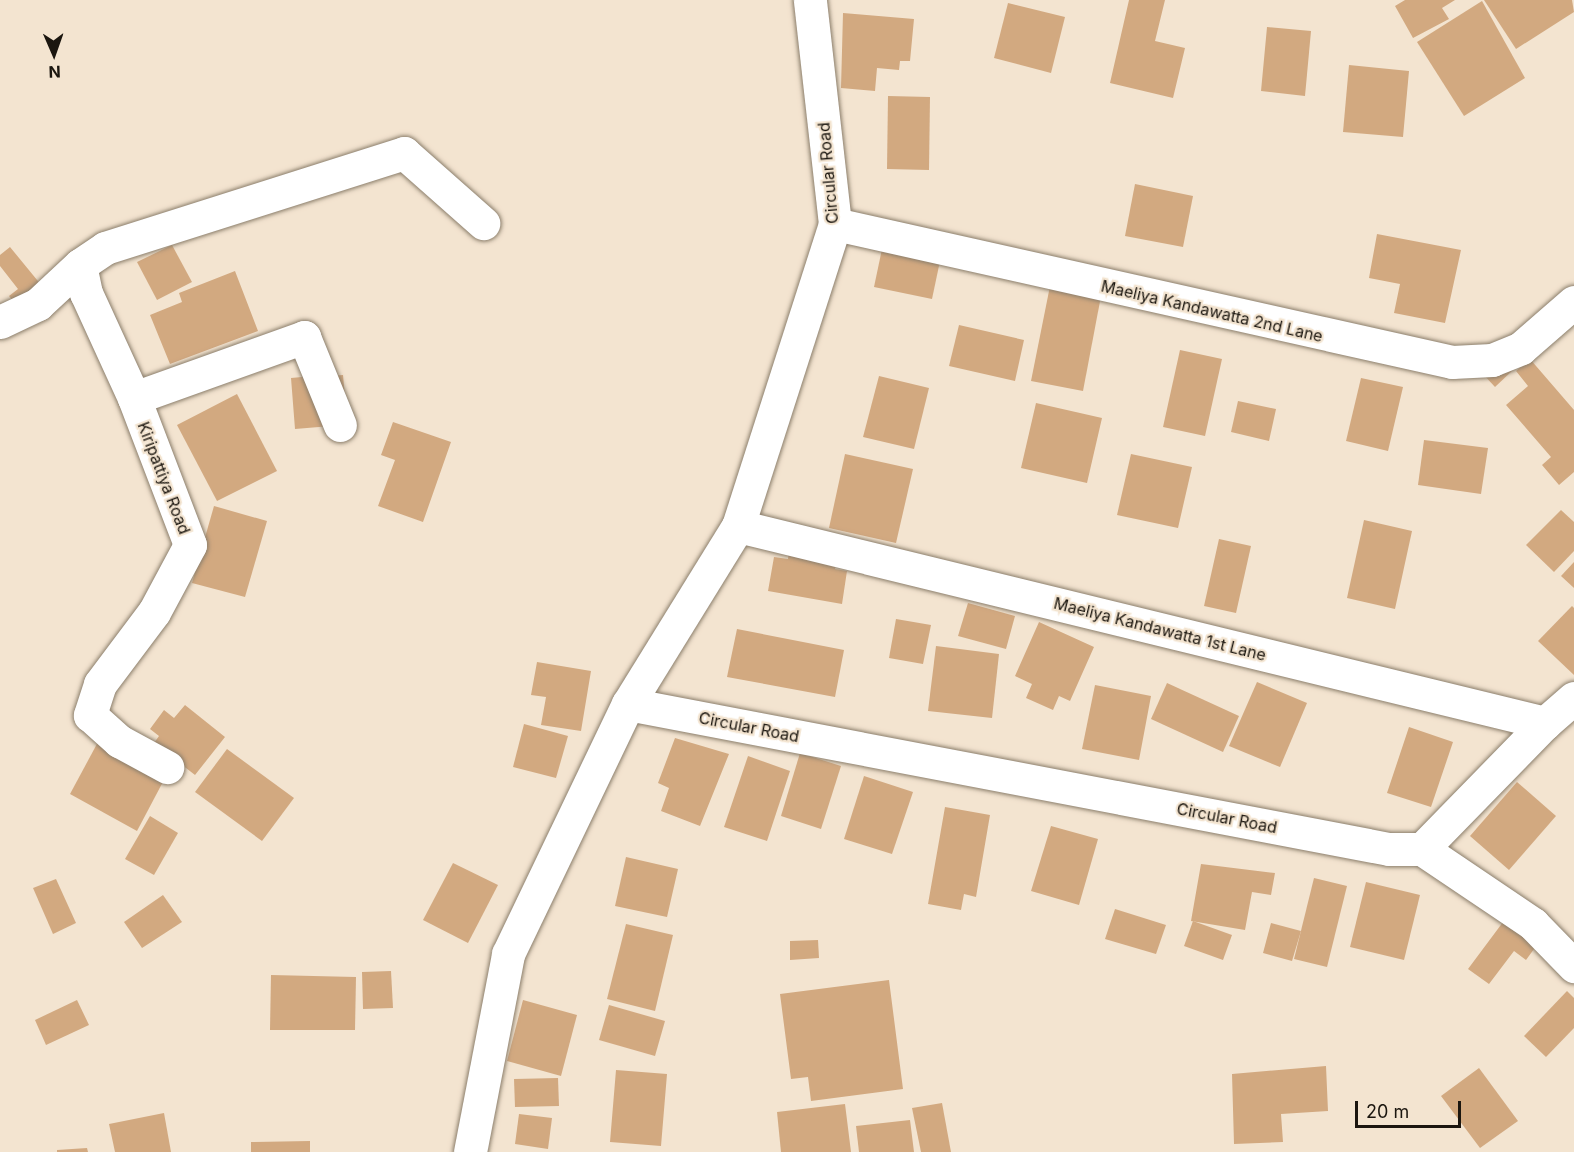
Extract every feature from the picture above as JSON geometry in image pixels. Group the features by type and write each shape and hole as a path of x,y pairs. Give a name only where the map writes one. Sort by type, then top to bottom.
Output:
{"street":[{"name":"Circular Road","path":"810,0 835,224 738,526 627,704 1389,849 1422,849"},
{"path":"0,322 38,304 80,265 105,248 404,153 483,223"},
{"name":"Maeliya Kandawatta 2nd Lane","path":"835,224 1452,362 1492,360 1521,348 1574,302"},
{"name":"Kiripattiya Road","path":"80,265 86,293 134,398 189,545 154,612 100,684 90,715 119,741 167,767"},
{"path":"134,398 304,337 340,425"},
{"name":"Maeliya Kandawatta 1st Lane","path":"738,526 1545,723"},
{"path":"1574,698 1545,723 1422,849 1533,924 1574,966"},
{"path":"470,1152 508,954 627,704"}],"building":[{"path":"1129,0 1165,0 1155,41 1185,48 1173,98 1110,83"},
{"path":"1405,0 1455,0 1442,8 1449,19 1413,38 1395,6"},
{"path":"1484,0 1572,0 1574,12 1516,49"},
{"path":"1482,1 1525,78 1464,116 1417,42"},
{"path":"1008,3 1065,17 1051,73 994,58"},
{"path":"843,13 914,19 910,61 900,61 899,70 877,68 875,91 841,88"},
{"path":"1267,27 1311,31 1305,96 1261,91"},
{"path":"1349,65 1409,71 1403,137 1343,132"},
{"path":"888,96 930,97 929,170 887,169"},
{"path":"1135,184 1193,196 1183,247 1125,236"},
{"path":"1377,234 1461,250 1445,323 1394,313 1400,284 1369,278"},
{"path":"172,245 192,282 157,300 137,262"},
{"path":"10,247 42,286 19,308 9,296 18,289 0,266 0,255"},
{"path":"882,249 940,261 932,299 874,287"},
{"path":"235,271 258,331 170,364 150,315 182,302 179,293"},
{"path":"1050,286 1101,296 1083,391 1031,381"},
{"path":"959,325 1024,340 1015,381 949,366"},
{"path":"1180,350 1222,359 1205,436 1163,427"},
{"path":"1500,357 1513,370 1495,387 1483,374"},
{"path":"1530,359 1574,410 1574,472 1559,485 1542,465 1551,457 1506,405 1528,386 1516,371"},
{"path":"301,365 329,376 343,375 346,408 331,426 295,429 291,378 302,377"},
{"path":"879,376 929,388 914,449 863,437"},
{"path":"1361,378 1403,387 1388,451 1346,441"},
{"path":"237,394 277,471 217,501 177,425"},
{"path":"1238,401 1276,409 1269,441 1231,432"},
{"path":"1036,403 1102,418 1087,483 1021,468"},
{"path":"393,422 451,442 423,522 378,506 395,460 381,455"},
{"path":"1424,440 1488,448 1481,494 1418,485"},
{"path":"845,454 913,469 896,543 829,528"},
{"path":"1131,454 1192,467 1178,528 1117,515"},
{"path":"214,506 267,521 245,597 192,583"},
{"path":"1561,510 1574,522 1574,551 1554,572 1526,545"},
{"path":"1364,520 1412,531 1395,609 1347,598"},
{"path":"1219,539 1251,546 1236,613 1204,606"},
{"path":"789,549 837,557 835,569 847,571 842,604 768,591 774,557 788,559"},
{"path":"1574,562 1574,588 1561,576"},
{"path":"968,603 1015,616 1006,649 958,636"},
{"path":"1572,606 1574,608 1574,675 1538,641"},
{"path":"896,619 931,625 923,664 889,658"},
{"path":"1039,622 1094,647 1070,701 1059,696 1053,710 1026,698 1032,684 1015,676"},
{"path":"737,629 844,650 835,697 727,677"},
{"path":"936,646 999,654 992,718 928,711"},
{"path":"537,662 591,671 581,731 541,725 546,697 531,695"},
{"path":"1257,682 1307,703 1280,767 1229,746"},
{"path":"1167,683 1239,716 1223,752 1151,719"},
{"path":"1095,685 1151,696 1139,760 1082,749"},
{"path":"185,705 225,737 195,775 154,743 159,736 150,729 164,710 174,718"},
{"path":"524,724 568,736 556,778 513,767"},
{"path":"1409,727 1453,742 1431,807 1387,793"},
{"path":"675,738 729,754 700,826 661,811 669,788 658,783"},
{"path":"98,742 165,778 137,831 70,794"},
{"path":"227,749 294,798 262,841 195,792"},
{"path":"800,753 841,766 821,829 781,816"},
{"path":"748,756 790,771 767,841 724,827"},
{"path":"864,776 913,792 892,854 844,839"},
{"path":"1517,782 1556,816 1509,870 1470,836"},
{"path":"945,807 990,815 976,897 964,894 961,910 928,904"},
{"path":"150,816 178,833 154,875 125,859"},
{"path":"1051,826 1098,839 1079,905 1031,891"},
{"path":"626,857 678,869 667,917 615,906"},
{"path":"453,863 498,885 468,943 423,920"},
{"path":"1201,864 1275,873 1271,895 1252,892 1245,930 1191,921"},
{"path":"1314,878 1347,886 1327,967 1294,959"},
{"path":"56,879 76,923 53,934 33,888"},
{"path":"1366,882 1420,895 1404,960 1350,947"},
{"path":"163,895 182,922 142,948 124,922"},
{"path":"1115,909 1166,925 1156,954 1105,939"},
{"path":"1509,914 1542,938 1526,960 1514,951 1489,984 1468,969"},
{"path":"1193,921 1232,935 1223,960 1184,946"},
{"path":"1271,923 1301,931 1292,961 1263,953"},
{"path":"626,924 673,935 655,1011 607,999"},
{"path":"818,940 819,958 790,960 790,941"},
{"path":"391,971 393,1008 363,1009 362,972"},
{"path":"271,975 356,977 355,1030 270,1030"},
{"path":"889,980 903,1089 811,1101 808,1077 791,1079 780,994"},
{"path":"1567,991 1574,998 1574,1028 1546,1057 1524,1036"},
{"path":"77,1000 89,1025 46,1045 35,1020"},
{"path":"523,1000 577,1015 561,1076 507,1061"},
{"path":"609,1005 665,1021 655,1056 599,1040"},
{"path":"1326,1066 1328,1111 1281,1114 1283,1142 1234,1144 1232,1074"},
{"path":"1479,1068 1518,1121 1480,1148 1441,1096"},
{"path":"616,1070 667,1074 661,1146 610,1142"},
{"path":"558,1078 559,1106 515,1107 514,1079"},
{"path":"942,1103 951,1152 921,1152 912,1108"},
{"path":"845,1104 851,1152 781,1152 777,1112"},
{"path":"164,1113 171,1152 115,1152 109,1124"},
{"path":"519,1114 552,1118 548,1149 515,1144"},
{"path":"910,1120 914,1152 859,1152 856,1126"},
{"path":"310,1141 310,1152 251,1152 251,1142"},
{"path":"87,1148 88,1152 57,1152 57,1150"}]}
